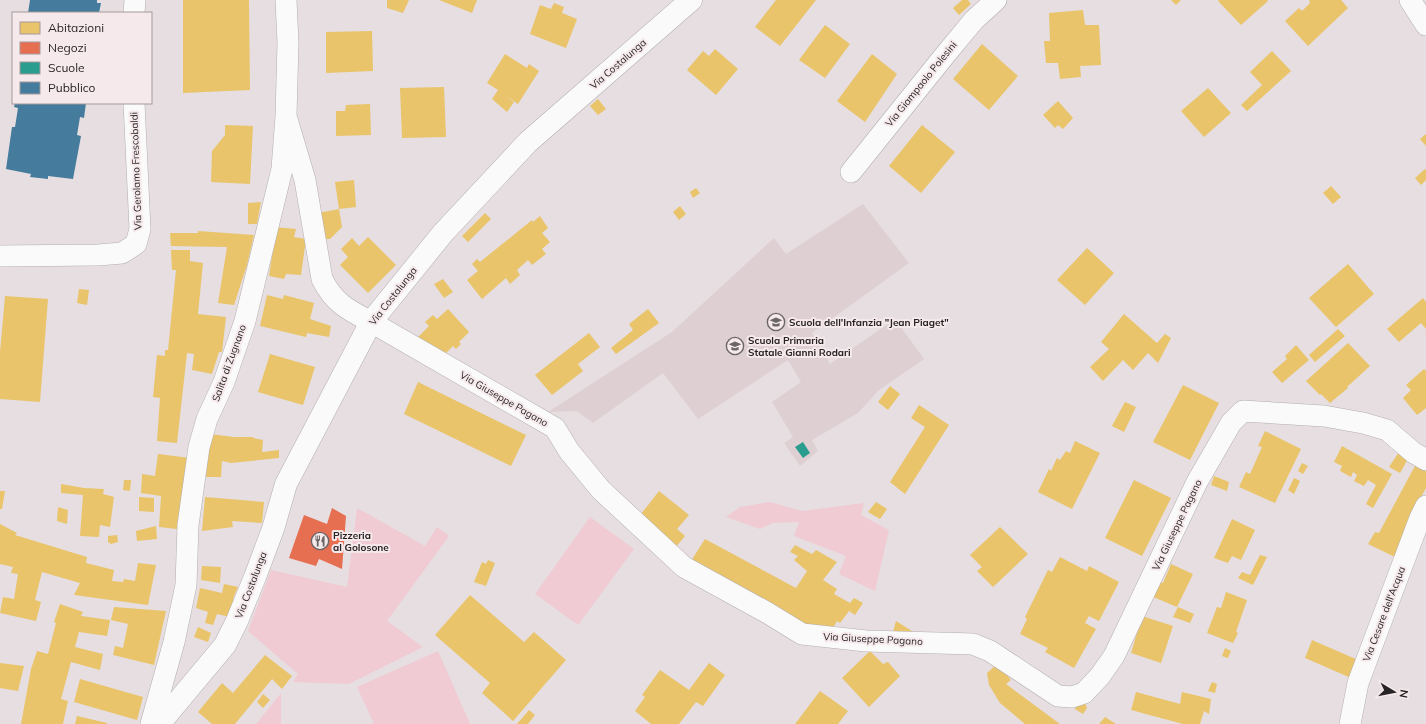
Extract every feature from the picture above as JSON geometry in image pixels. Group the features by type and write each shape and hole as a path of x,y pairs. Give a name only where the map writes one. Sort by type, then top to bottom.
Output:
{"street":[{"path":"134,12 135,0"},
{"name":"Salita di Zugnano","path":"151,724 174,642 186,584 188,525 199,447 207,419 224,382 244,321 282,169 286,116 288,43 286,0"},
{"name":"Via Costalunga","path":"159,724 225,645 237,621 255,577 273,529 286,484 371,322 443,233 528,142 691,0"},
{"name":"Via Giampaolo Polesini","path":"851,172 974,20 996,0"},
{"path":"1410,0 1426,25"},
{"name":"Via Gerolamo Frescobaldi","path":"0,256 114,254 122,253 136,244 140,229 134,104"},
{"name":"Via Giuseppe Pagano","path":"286,116 305,180 322,279 329,292 348,310 555,428 569,451 601,490 684,567 766,612 802,634 866,641 973,644 990,651 1058,696 1072,697 1084,694 1100,676 1114,656 1197,482 1231,423 1243,411 1324,416 1363,423 1386,430 1414,453 1426,460"},
{"name":"Via Cesare dell'Acqua","path":"1350,724 1358,683 1420,518 1426,506"}],"shaded area":[{"name":"Scuola Primaria Statale Gianni Rodari","path":"863,204 909,263 812,333 830,364 895,319 924,359 879,390 858,413 812,440 818,451 800,466 784,443 793,437 772,402 801,382 788,360 698,419 663,373 593,423 577,411 548,412 672,332 774,238 786,254"},
{"path":"770,502 802,511 864,503 861,515 889,530 875,591 839,574 846,556 794,536 799,522 773,523 760,529 726,517 740,507"},
{"path":"357,508 425,546 437,527 449,536 387,621 423,647 349,684 293,682 298,674 248,631 271,570 347,587"},
{"path":"590,517 634,549 578,625 535,594"},
{"path":"438,651 470,724 374,724 357,687"},
{"path":"281,693 281,724 256,724"}],"building: Abitazioni":[{"path":"183,0 249,0 250,90 183,93"},
{"path":"387,0 409,0 403,13 387,8"},
{"path":"439,0 477,0 472,13"},
{"path":"776,0 816,0 780,46 755,27"},
{"path":"962,0 968,0 971,4 959,15 953,8"},
{"path":"1171,0 1181,0 1176,5"},
{"path":"1310,0 1341,0 1348,8 1308,46 1285,21 1299,8 1302,11 1310,3"},
{"path":"1218,1 1268,1 1241,25"},
{"path":"554,3 564,7 562,13 577,19 566,48 530,34 540,5 551,9"},
{"path":"1083,10 1085,25 1099,25 1101,65 1080,66 1081,77 1060,79 1058,63 1046,63 1044,41 1050,41 1049,13"},
{"path":"825,25 850,44 825,78 799,60"},
{"path":"372,31 373,71 326,73 326,32"},
{"path":"982,44 1018,76 989,110 953,79"},
{"path":"715,49 738,69 716,95 687,70 703,51 709,56"},
{"path":"1272,51 1291,71 1247,111 1241,105 1262,85 1250,72"},
{"path":"505,54 527,68 529,64 539,71 518,104 503,94 514,102 507,112 492,99 498,90 487,83"},
{"path":"872,54 897,74 865,122 837,101"},
{"path":"444,87 446,137 402,138 400,88"},
{"path":"1208,88 1231,113 1204,137 1181,111"},
{"path":"598,99 606,109 598,115 590,106"},
{"path":"1058,101 1073,118 1063,129 1058,125 1055,128 1043,115"},
{"path":"370,104 371,135 336,136 336,111 345,111 346,105"},
{"path":"225,125 253,126 250,184 211,182 212,151 225,135"},
{"path":"922,125 955,152 921,193 889,166"},
{"path":"1426,134 1426,146 1420,139"},
{"path":"1425,169 1426,180 1421,185 1415,178"},
{"path":"354,180 356,207 339,209 335,182"},
{"path":"1331,186 1341,197 1333,204 1323,193"},
{"path":"696,188 700,193 693,198 690,192"},
{"path":"261,202 257,224 248,224 248,203"},
{"path":"680,206 686,214 679,220 673,212"},
{"path":"339,209 342,227 330,239 322,239 318,213"},
{"path":"485,213 491,219 468,242 462,236"},
{"path":"540,216 548,228 542,233 550,242 542,249 546,254 532,265 528,260 517,270 520,275 510,284 506,278 482,299 467,280 478,271 472,264 477,259 480,262 532,220 533,222"},
{"path":"274,227 296,229 294,237 306,239 301,275 286,274 284,279 269,276 275,236"},
{"path":"198,231 254,235 247,265 234,305 218,303 227,247 171,246 170,233 198,233"},
{"path":"368,237 396,265 368,293 340,265 348,257 341,249 352,238 359,246"},
{"path":"1087,248 1114,273 1085,305 1057,280"},
{"path":"171,250 190,250 190,261 203,263 198,314 226,317 222,352 219,352 212,374 192,370 194,354 187,353 177,443 157,441 160,398 153,397 157,355 165,356 165,350 168,350 176,270 172,270"},
{"path":"1348,264 1374,294 1336,327 1309,298"},
{"path":"443,279 453,292 444,298 434,284"},
{"path":"79,289 89,290 87,305 77,303"},
{"path":"267,295 283,299 284,295 314,303 310,319 331,326 329,337 307,333 306,337 260,326"},
{"path":"5,296 48,299 40,402 0,399 0,352"},
{"path":"1423,298 1426,302 1426,329 1421,323 1399,342 1387,329"},
{"path":"448,309 469,332 459,342 461,344 456,349 453,346 444,355 416,339 429,326 425,322 433,315 437,319"},
{"path":"648,309 659,323 616,354 611,348 633,330 629,324"},
{"path":"1124,314 1157,343 1165,334 1171,338 1158,363 1148,353 1133,370 1123,360 1103,381 1090,367 1109,349 1101,342"},
{"path":"1338,329 1345,336 1315,362 1309,355"},
{"path":"589,333 600,347 578,364 583,371 552,395 535,375"},
{"path":"1348,343 1370,366 1347,387 1348,388 1330,403 1306,381"},
{"path":"1296,345 1309,360 1282,383 1272,372 1287,359 1285,356"},
{"path":"270,354 315,367 303,405 258,392"},
{"path":"1424,369 1426,371 1426,408 1417,415 1403,398 1411,390 1406,385"},
{"path":"418,382 526,435 511,466 404,414"},
{"path":"1183,385 1219,403 1190,460 1153,442"},
{"path":"890,386 900,394 888,410 878,402"},
{"path":"1125,402 1136,407 1124,432 1112,426"},
{"path":"919,405 949,425 905,494 890,482 925,427 911,418"},
{"path":"1265,431 1301,449 1275,503 1239,487 1246,472 1250,474 1262,447 1258,446"},
{"path":"210,434 234,437 254,437 253,438 263,440 262,452 279,450 279,458 231,463 222,461 221,477 206,477"},
{"path":"1075,441 1100,453 1072,509 1038,492 1049,469 1051,471 1057,458 1060,460 1066,451 1070,453"},
{"path":"1342,446 1392,474 1373,508 1366,504 1376,485 1368,480 1364,486 1354,481 1357,475 1353,472 1351,477 1340,471 1342,466 1334,462"},
{"path":"1399,452 1408,459 1400,473 1389,467"},
{"path":"158,454 190,458 177,529 159,527 161,496 141,493 142,474 155,476"},
{"path":"1302,463 1308,466 1303,474 1298,471"},
{"path":"1416,464 1426,470 1426,488 1408,520 1412,523 1395,557 1368,544 1375,532 1379,533"},
{"path":"1214,476 1229,482 1227,491 1211,485"},
{"path":"1294,478 1300,481 1294,494 1288,490"},
{"path":"124,480 131,480 130,491 123,490"},
{"path":"1134,480 1171,498 1142,556 1105,538"},
{"path":"61,484 84,488 104,489 103,494 114,497 110,527 100,525 99,537 80,536 83,495 61,493"},
{"path":"0,491 5,491 2,509 0,509"},
{"path":"659,491 689,515 677,529 685,536 675,548 638,518"},
{"path":"139,497 154,498 154,512 139,511"},
{"path":"205,497 264,502 262,523 232,521 233,527 202,531"},
{"path":"876,502 887,509 880,519 868,512"},
{"path":"58,507 68,510 67,524 57,521"},
{"path":"1232,519 1255,530 1241,560 1232,556 1228,563 1214,558"},
{"path":"0,524 17,533 15,535 87,557 86,563 114,570 112,581 123,582 124,579 135,581 138,563 156,565 148,605 74,595 80,583 42,572 35,600 41,602 36,621 0,613 3,597 14,599 18,574 11,573 13,567 0,564"},
{"path":"156,526 157,539 137,541 136,531"},
{"path":"1000,527 1028,554 993,587 977,571 982,567 970,555"},
{"path":"117,535 118,542 111,544 108,542 108,536"},
{"path":"705,539 796,588 807,571 794,560 798,556 790,552 795,545 812,554 816,550 837,562 823,580 837,589 834,594 850,603 854,598 863,603 855,615 849,611 840,623 837,621 831,631 812,629 691,561"},
{"path":"1260,555 1267,557 1253,585 1238,578 1242,572 1250,575"},
{"path":"1060,557 1087,571 1089,566 1119,582 1099,621 1089,616 1085,623 1096,629 1074,668 1045,652 1048,648 1020,634 1027,619 1025,617 1048,570 1052,572"},
{"path":"488,560 495,563 486,586 474,582 482,562 486,564"},
{"path":"1171,564 1193,574 1177,607 1151,596 1158,581 1163,583"},
{"path":"202,566 221,567 220,583 201,580"},
{"path":"224,584 238,587 234,596 230,617 217,614 213,625 205,623 208,612 196,608 200,588 222,593"},
{"path":"1226,592 1247,600 1236,632 1238,633 1233,643 1207,633 1217,607 1221,608"},
{"path":"470,595 524,642 534,632 566,660 513,721 482,693 490,683 435,635"},
{"path":"60,604 83,612 81,616 110,620 107,636 79,632 75,647 103,654 100,670 71,662 61,699 68,701 63,724 21,724 31,669 37,651 48,654 56,623 54,622"},
{"path":"114,607 166,611 154,665 113,655 115,646 123,648 128,624 111,620"},
{"path":"1178,607 1194,614 1190,623 1173,617"},
{"path":"1142,616 1173,626 1161,663 1131,653"},
{"path":"896,621 915,633 893,632"},
{"path":"198,627 211,633 208,642 194,637"},
{"path":"1312,640 1358,660 1351,678 1305,658"},
{"path":"1225,648 1231,651 1228,658 1222,656"},
{"path":"870,651 883,664 888,662 900,676 869,707 842,678"},
{"path":"265,655 292,676 282,689 272,679 235,724 212,724 198,712 222,683 233,693"},
{"path":"0,663 24,666 18,691 0,688"},
{"path":"709,663 725,675 703,706 696,702 679,724 651,724 635,711 645,697 642,695 660,670 689,690"},
{"path":"997,664 1011,680 1006,684 1060,724 1025,724 1000,703 989,685 987,673"},
{"path":"80,679 143,697 137,720 74,702"},
{"path":"1212,682 1217,684 1215,693 1208,691"},
{"path":"820,691 848,711 838,724 795,724"},
{"path":"1136,692 1180,704 1182,692 1211,699 1209,714 1204,711 1200,724 1183,724 1131,710"},
{"path":"263,694 270,700 263,708 257,702"},
{"path":"1085,703 1087,708 1083,714 1075,709 1077,704"},
{"path":"529,710 535,715 528,724 517,724"},
{"path":"77,716 107,723 107,724 75,724"},
{"path":"1105,717 1116,724 1099,724"}],"building: Negozi":[{"name":"Pizzeria al Golosone","path":"332,508 346,516 342,569 319,559 316,566 289,558 304,515 327,524"}],"building: Scuole":[{"path":"803,442 810,453 803,458 795,447"}],"building: Pubblico":[{"path":"30,0 97,0 97,3 101,3 99,12 28,12"},
{"path":"15,104 86,104 84,118 80,117 77,135 81,136 73,179 48,176 48,179 30,177 31,174 6,169 12,127 15,127 18,108 14,107"}],"place":[{"name":"Scuola dell'Infanzia \"Jean Piaget\"","path":"776,322"},
{"name":"Scuola Primaria Statale Gianni Rodari","path":"735,346"},
{"name":"Pizzeria al Golosone","path":"320,541"}]}
